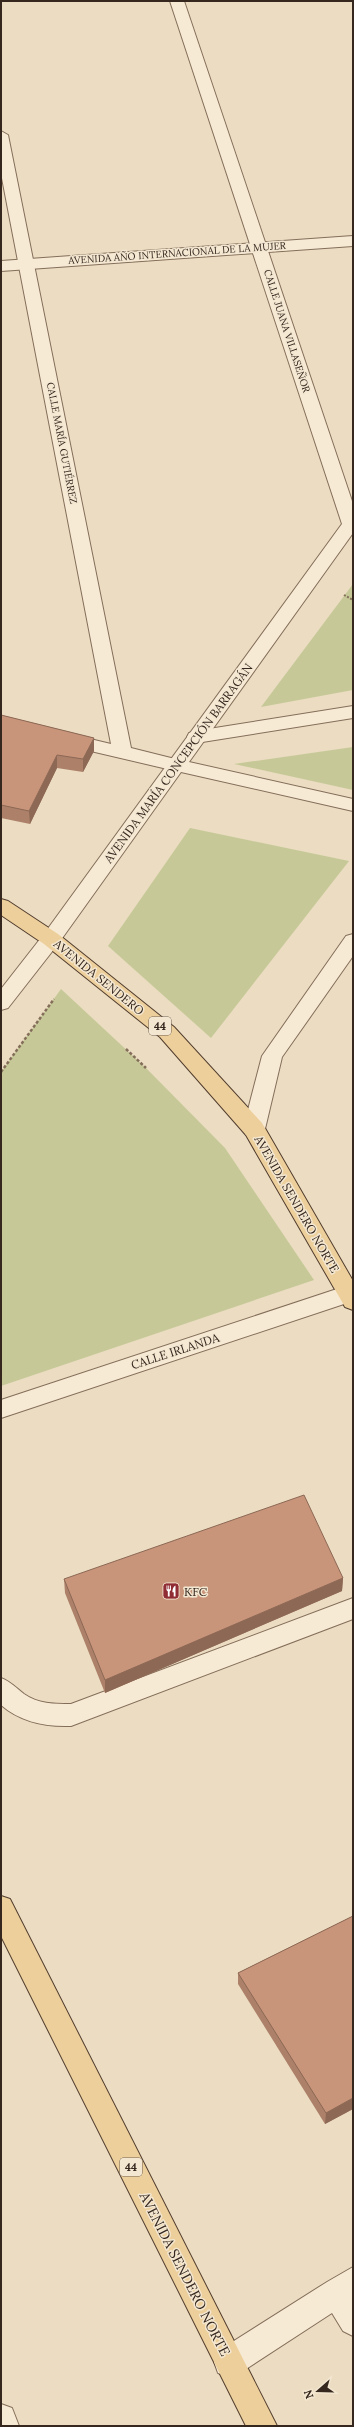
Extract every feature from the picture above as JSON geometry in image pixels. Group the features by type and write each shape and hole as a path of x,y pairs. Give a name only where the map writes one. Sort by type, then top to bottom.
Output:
{"main road":[{"name":"AVENIDA SENDERO","path":"1,906 51,939 168,1032 254,1129"},
{"name":"AVENIDA SENDERO NORTE","path":"254,1129 351,1297"},
{"name":"AVENIDA SENDERO NORTE","path":"1,1908 262,2426"}],"street":[{"name":"CALLE JUANA VILLASEÑOR","path":"177,1 352,523"},
{"name":"CALLE MARÍA GUTIÉRREZ","path":"1,135 122,751"},
{"name":"AVENIDA AÑO INTERNACIONAL DE LA MUJER","path":"1,266 353,241"},
{"name":"AVENIDA MARÍA CONCEPCIÓN BARRAGÁN","path":"1,1003 51,939 352,523"},
{"path":"196,737 353,712"},
{"path":"46,735 122,751 176,765 353,805"},
{"path":"254,1129 272,1056 353,940"},
{"name":"CALLE IRLANDA","path":"1,1409 351,1297"},
{"path":"1,1689 22,1708 52,1717 71,1716 353,1608"},
{"path":"229,2362 345,2287 353,2321"},
{"path":"1,2419 4,2426"}],"path":[{"path":"1,1072 56,996"},
{"path":"124,1047 152,1073"}],"green space":[{"path":"353,584 353,690 261,707"},
{"path":"353,747 353,790 234,764"},
{"path":"190,828 349,861 211,1038 108,946"},
{"path":"61,989 146,1068 225,1148 314,1280 1,1386 1,1072"}],"building":[{"path":"1,715 94,738 83,759 57,755 29,811 1,805"},
{"path":"304,1495 343,1578 105,1680 64,1579"},
{"path":"353,1916 353,2098 326,2113 238,1973"}],"place":[{"name":"KFC","path":"171,1591"}]}
